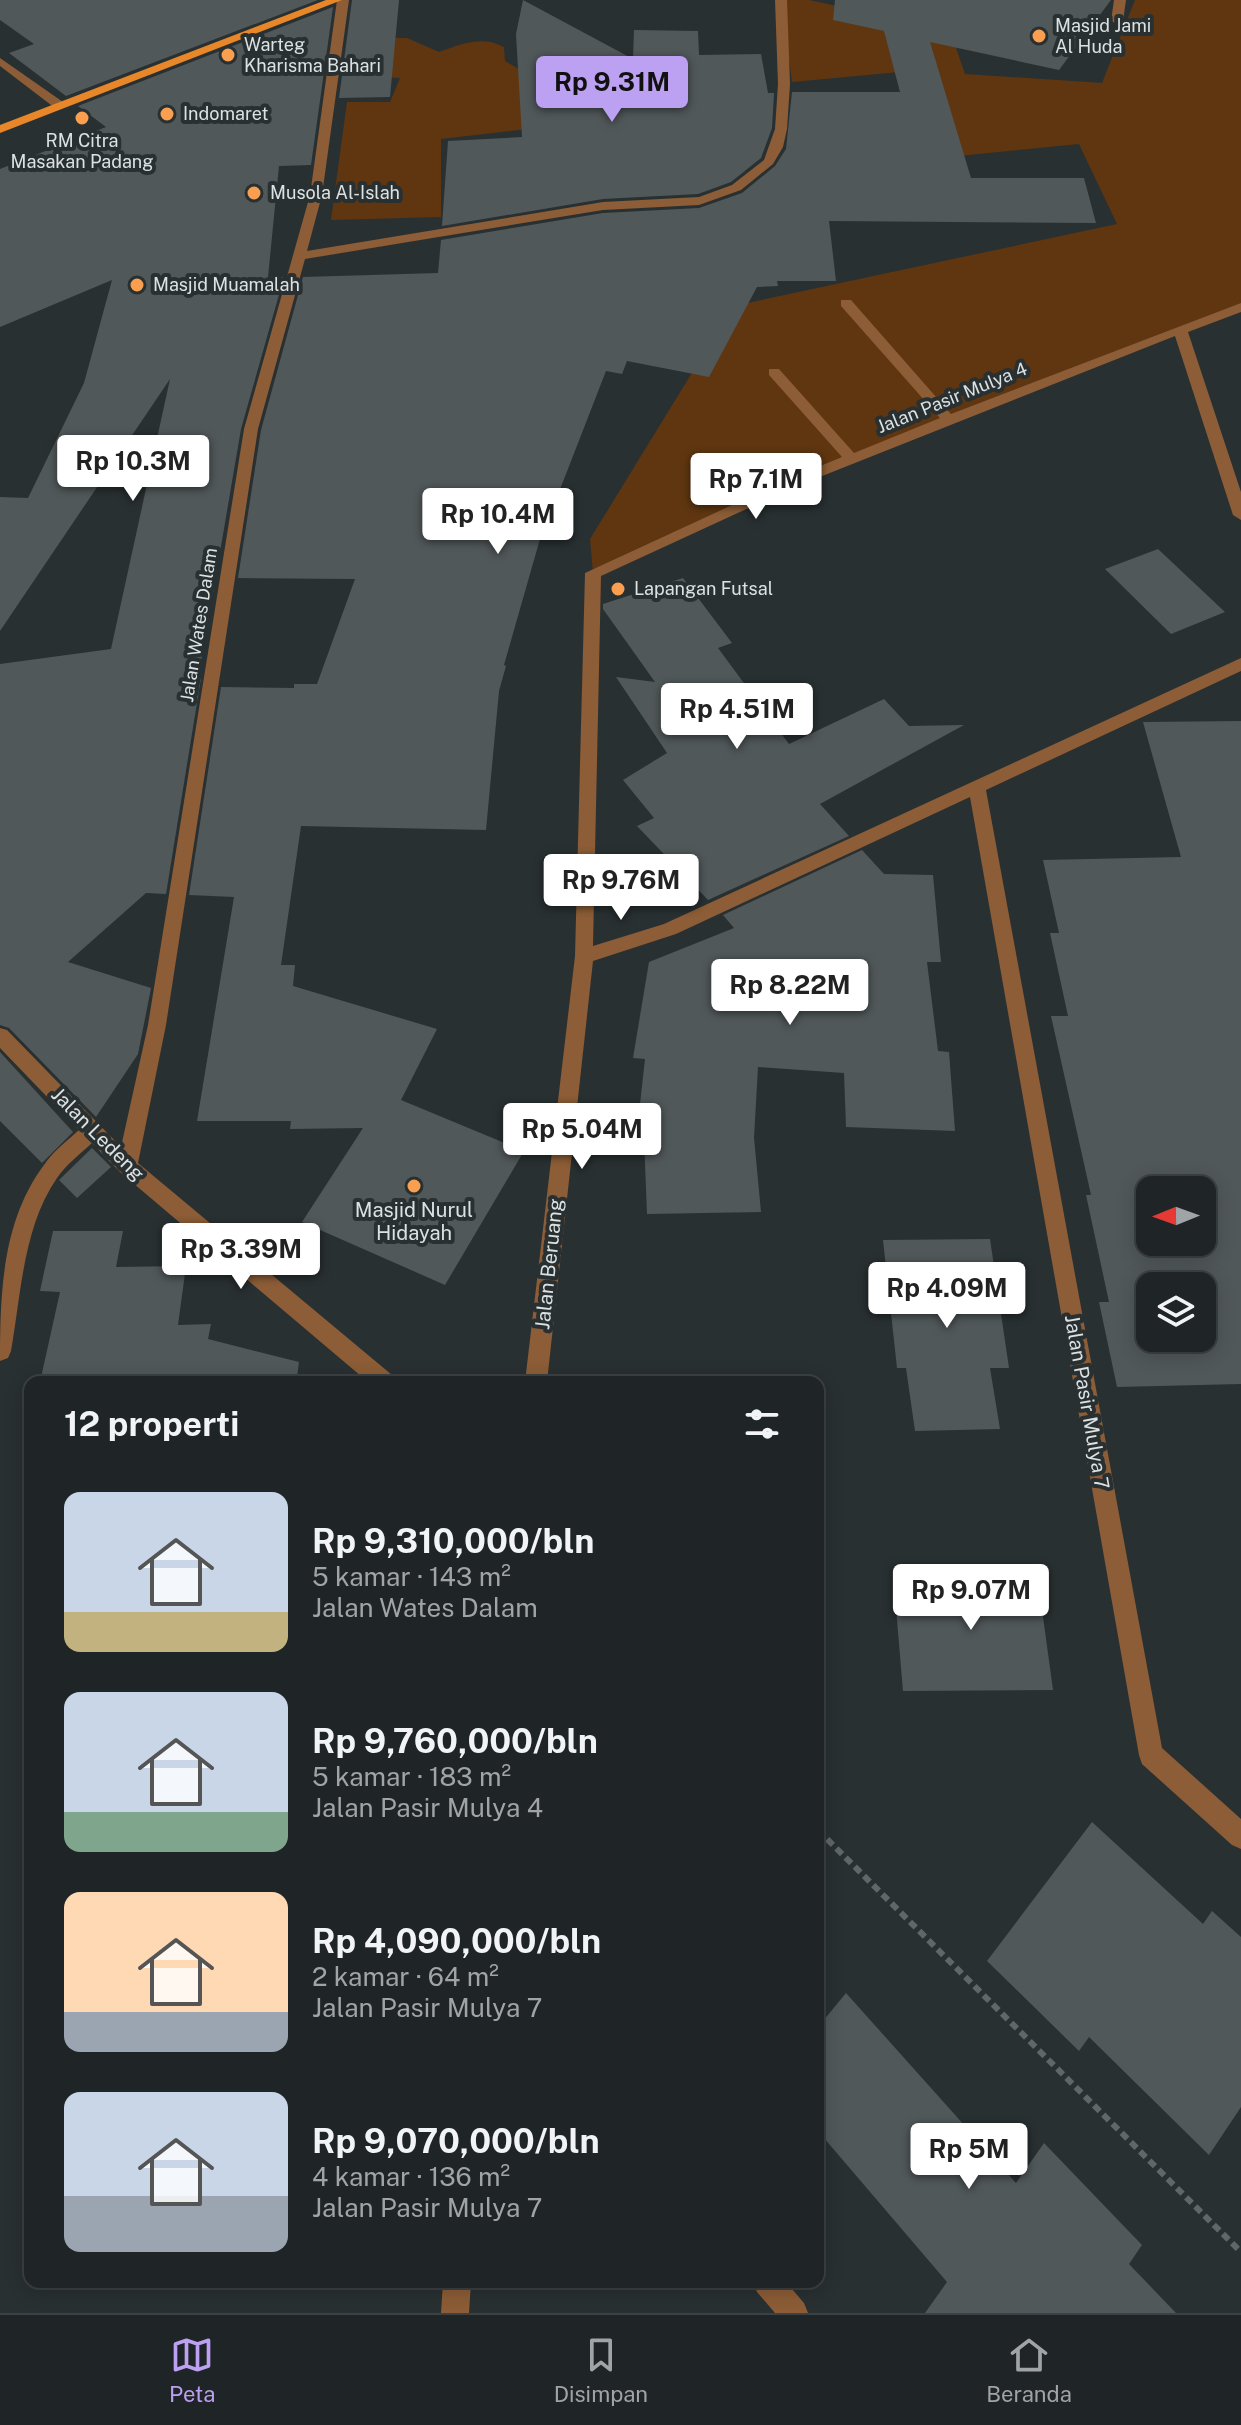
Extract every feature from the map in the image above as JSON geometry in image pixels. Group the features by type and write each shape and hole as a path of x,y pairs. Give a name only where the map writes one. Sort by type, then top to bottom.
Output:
{"main road":[{"path":"0,129 336,0"}],"street":[{"name":"Jalan Wates Dalam","path":"127,1166 157,1025 251,429 316,195 343,0"},
{"path":"300,256 532,220 587,208 696,201 732,190 769,162 784,124 781,0"},
{"path":"1117,21 1120,0"},
{"path":"0,61 59,105"},
{"path":"846,303 950,421"},
{"name":"Jalan Pasir Mulya 4","path":"584,956 593,573 787,485 1241,307"},
{"path":"1180,329 1241,515"},
{"path":"774,372 852,459"},
{"path":"584,956 670,929 1241,664"},
{"name":"Jalan Pasir Mulya 7","path":"977,788 1151,1755 1241,1836"},
{"name":"Jalan Beruang","path":"537,1376 584,956"},
{"name":"Jalan Ledeng","path":"0,1036 127,1166 377,1376"},
{"path":"0,1351 26,1225 36,1196 49,1172 93,1130"},
{"path":"455,2313 457,2288"},
{"path":"772,2288 794,2313"}],"path":[{"path":"824,1836 1241,2252"}],"shaded area":[{"path":"781,0 809,0 950,30 965,74 1102,83 1135,0 1241,0 1241,307 950,421 593,573 590,539 733,306 1117,224 1079,144 939,158 921,70 792,82"},
{"path":"392,38 407,38 439,52 472,42 496,43 504,47 505,61 607,120 441,139 441,217 331,220 347,102 390,102 400,78 352,75"}],"building":[{"path":"0,0 318,0 66,96 9,53 34,44 0,20"},
{"path":"352,0 399,0 390,97 339,98"},
{"path":"523,0 633,59 634,30 698,31 699,55 761,54 768,93 774,93 772,128 761,158 731,182 698,194 603,199 442,226 448,141 522,137 516,34"},
{"path":"835,0 1111,0 1059,70 930,42 971,178 1084,178 1096,223 829,221 836,281 777,281 778,286 757,287 709,377 627,361 622,374 606,371 545,528 544,525 504,665 486,830 301,826 281,965 295,965 293,986 437,1029 401,1100 524,1151 445,1285 302,1222 363,1128 290,1129 291,1121 197,1121 234,897 189,895 221,687 294,688 294,684 317,684 355,579 238,578 261,430 303,277 438,273 441,240 603,213 699,208 742,193 775,166 786,149 792,92 900,92 884,31 833,20"},
{"path":"333,7 311,165 279,166 268,277 284,277 241,429 213,593 204,593 201,678 166,894 146,893 68,962 151,988 138,1054 96,1117 9,1028 0,1025 0,664 111,649 170,379 0,631 0,497 28,498 84,383 112,280 0,327 0,169 106,127 78,106"},
{"path":"1158,549 1225,612 1171,634 1105,569"},
{"path":"683,578 732,643 718,648 789,744 884,699 909,726 964,725 820,804 849,836 708,900 637,826 654,818 623,780 667,753 616,677 655,682 603,609 603,604"},
{"path":"1241,721 1241,1384 1117,1387 1099,1302 1109,1302 1086,1195 1091,1195 1051,1016 1068,1016 1050,933 1059,933 1043,860 1181,857 1143,722"},
{"path":"862,850 884,874 933,875 941,962 927,962 938,1051 949,1052 955,1131 846,1127 844,1073 758,1067 754,1138 761,1212 647,1214 643,1113 639,1113 645,1059 633,1058 649,962 734,928 723,915"},
{"path":"0,1052 73,1132 42,1163 0,1121"},
{"path":"92,1148 111,1167 77,1198 59,1180"},
{"path":"53,1231 123,1231 116,1267 186,1266 178,1325 211,1324 208,1339 299,1362 297,1376 41,1376 60,1292 40,1291"},
{"path":"990,1239 1009,1368 990,1368 1000,1429 915,1431 906,1368 897,1368 883,1240"},
{"path":"893,1572 1037,1573 1053,1690 903,1691"},
{"path":"1092,1822 1203,1924 1212,1911 1241,1937 1241,2107 1209,2155 1089,2037 1079,2051 987,1961"},
{"path":"846,1993 1016,2183 1044,2143 1142,2245 1129,2264 1176,2313 925,2313 947,2282 824,2138 824,2020"}],"place":[{"name":"Masjid Jami Al Huda","path":"1039,36"},
{"name":"Warteg Kharisma Bahari","path":"228,55"},
{"name":"Indomaret","path":"167,114"},
{"name":"RM Citra Masakan Padang","path":"82,118"},
{"name":"Musola Al-Islah","path":"254,193"},
{"name":"Masjid Muamalah","path":"137,285"},
{"name":"Lapangan Futsal","path":"618,589"},
{"name":"Masjid Nurul Hidayah","path":"414,1186"}]}
